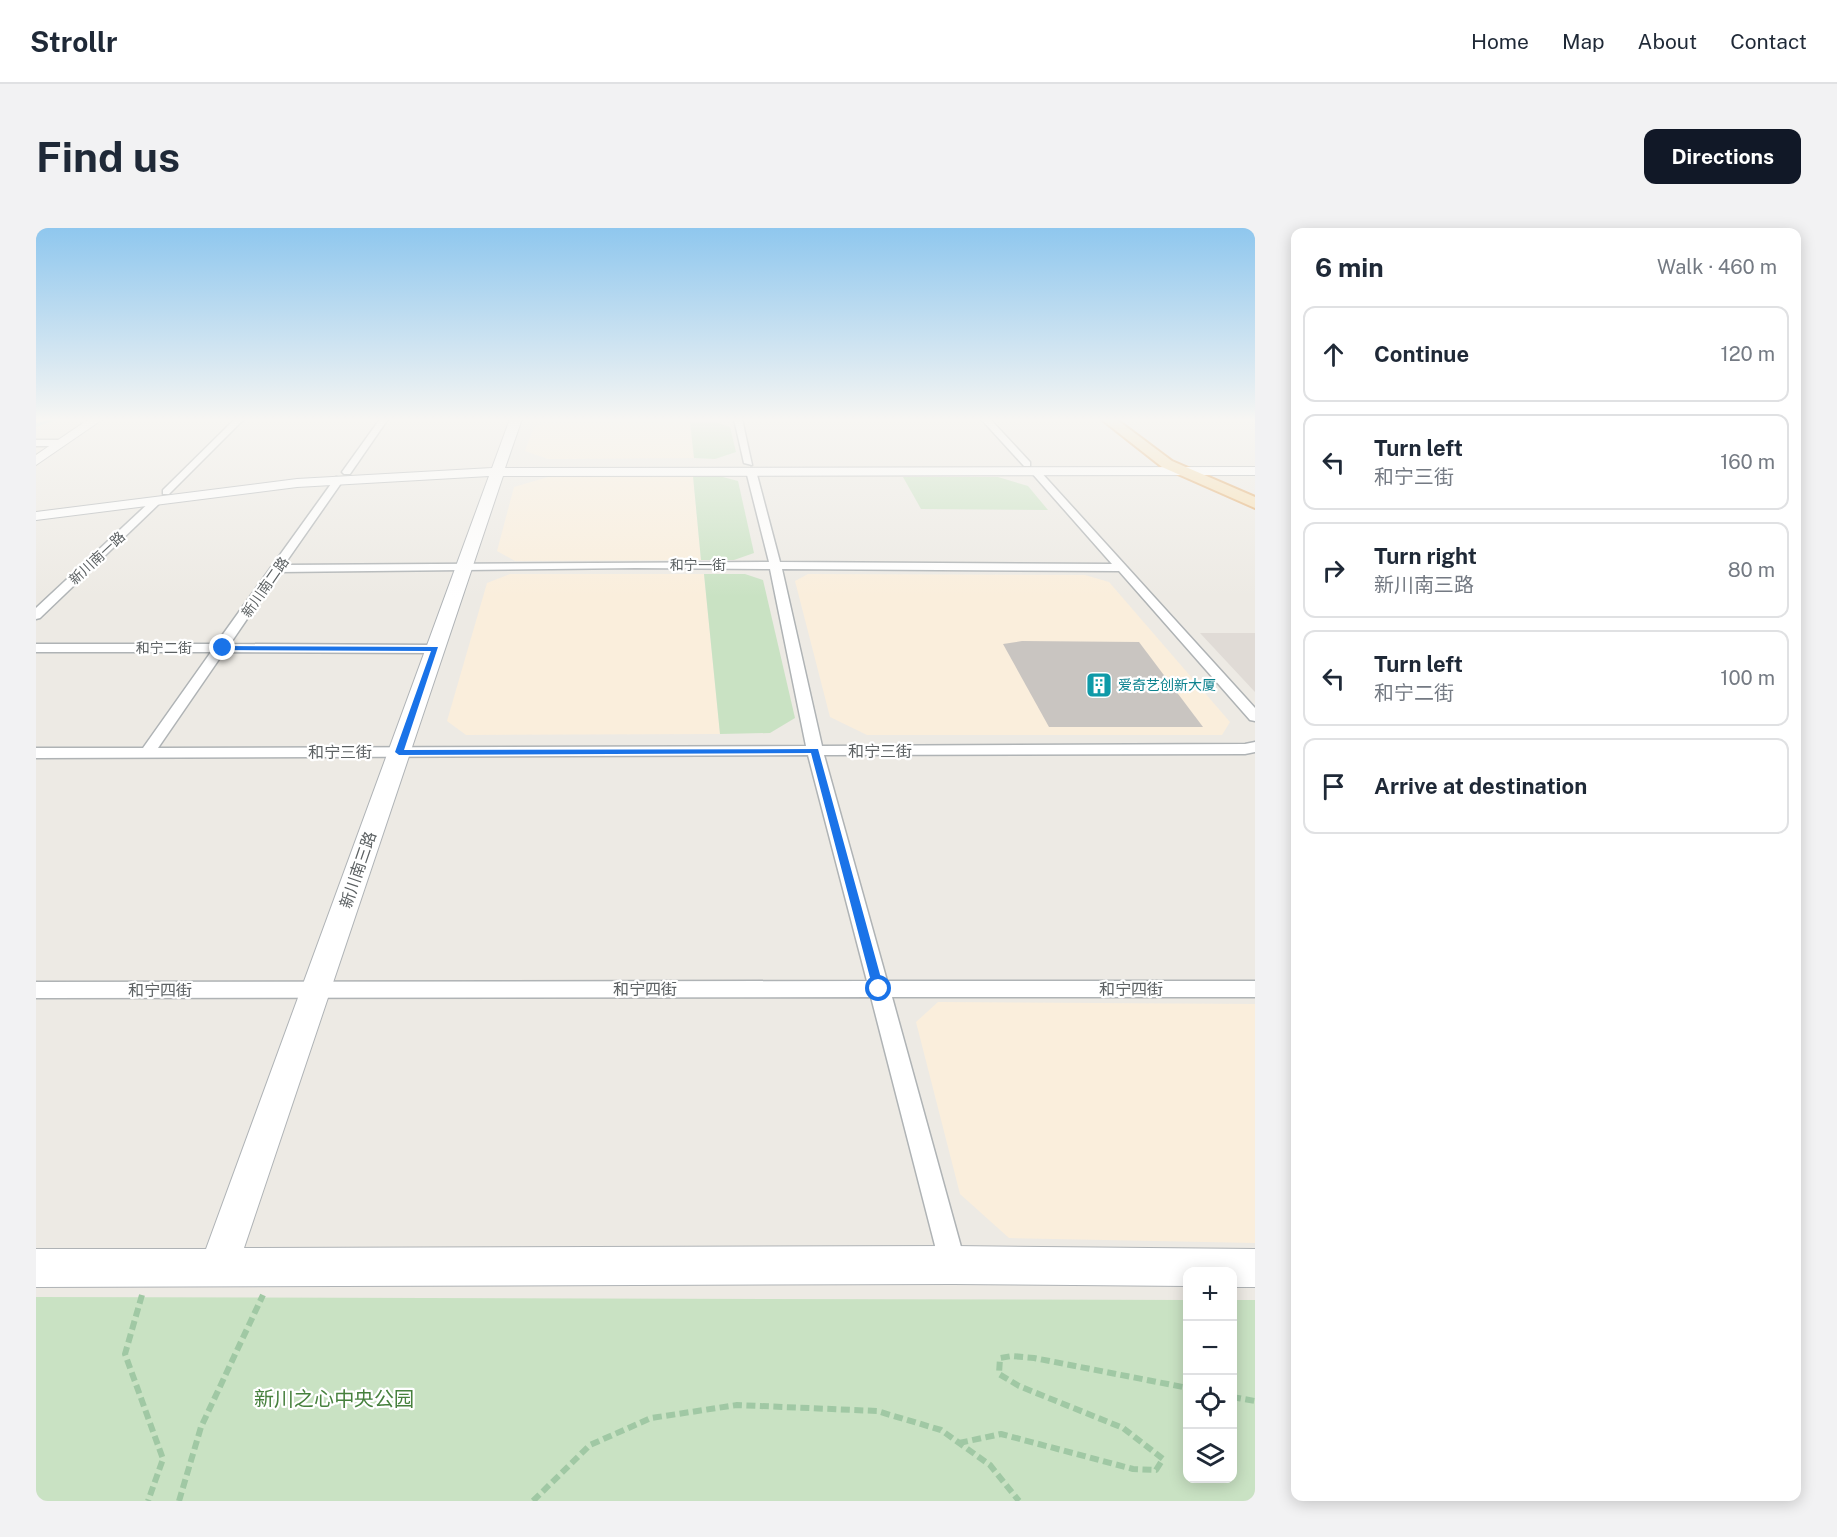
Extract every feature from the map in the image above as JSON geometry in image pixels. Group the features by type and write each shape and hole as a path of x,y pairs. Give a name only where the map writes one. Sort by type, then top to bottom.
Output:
{"main road":[{"path":"1208,478 1255,503"},
{"path":"1225,478 1255,492"}],"street":[{"name":"新川南一路","path":"36,615 180,478"},
{"path":"36,508 321,478"},
{"name":"新川南二路","path":"147,753 341,478"},
{"name":"新川南三路","path":"218,1268 495,478"},
{"path":"753,478 775,565 815,751 953,1265"},
{"path":"1040,478 1255,717"},
{"path":"36,516 162,496"},
{"name":"和宁一街","path":"277,569 775,565 1119,568"},
{"name":"和宁二街","path":"36,648 435,649"},
{"name":"和宁三街","path":"36,753 1233,749 1255,747"},
{"name":"和宁四街","path":"36,990 1255,988"},
{"path":"36,1268 953,1265 1255,1268"}],"path":[{"path":"148,1501 163,1459 125,1354 150,1268"},
{"path":"178,1501 201,1427 276,1268"},
{"path":"959,1443 1001,1434 1133,1469 1156,1470 1163,1459 1123,1428 1019,1386 999,1374 1000,1358 1012,1356 1034,1358 1183,1387"},
{"path":"1237,1398 1255,1401"},
{"path":"533,1501 590,1445 651,1418 737,1405 877,1411 941,1430 990,1465 1019,1501"}],"shaded area":[{"path":"543,478 693,478 701,560 515,561 497,551 514,487"},
{"path":"510,574 704,574 720,734 466,735 447,721 487,583"},
{"path":"808,574 1085,575 1109,582 1230,722 1222,735 867,735 830,717 795,581"},
{"path":"1200,633 1255,633 1255,692"},
{"path":"938,1002 1255,1004 1255,1243 1009,1238 960,1194 916,1022"}],"green space":[{"path":"693,478 728,478 738,481 754,553 734,560 701,560"},
{"path":"904,478 1003,478 1028,486 1048,510 921,509"},
{"path":"704,574 745,574 763,580 795,718 770,733 720,734"},
{"name":"新川之心中央公园","path":"36,1297 1183,1300 1183,1483 1237,1483 1237,1300 1255,1300 1255,1501 36,1501"}],"building":[{"name":"爱奇艺创新大厦","path":"1022,641 1139,642 1203,727 1049,727 1003,644"}],"place":[{"name":"爱奇艺创新大厦","path":"1099,685"}],"route":[{"path":"223,648 435,649 399,752 815,751 879,989"}]}
